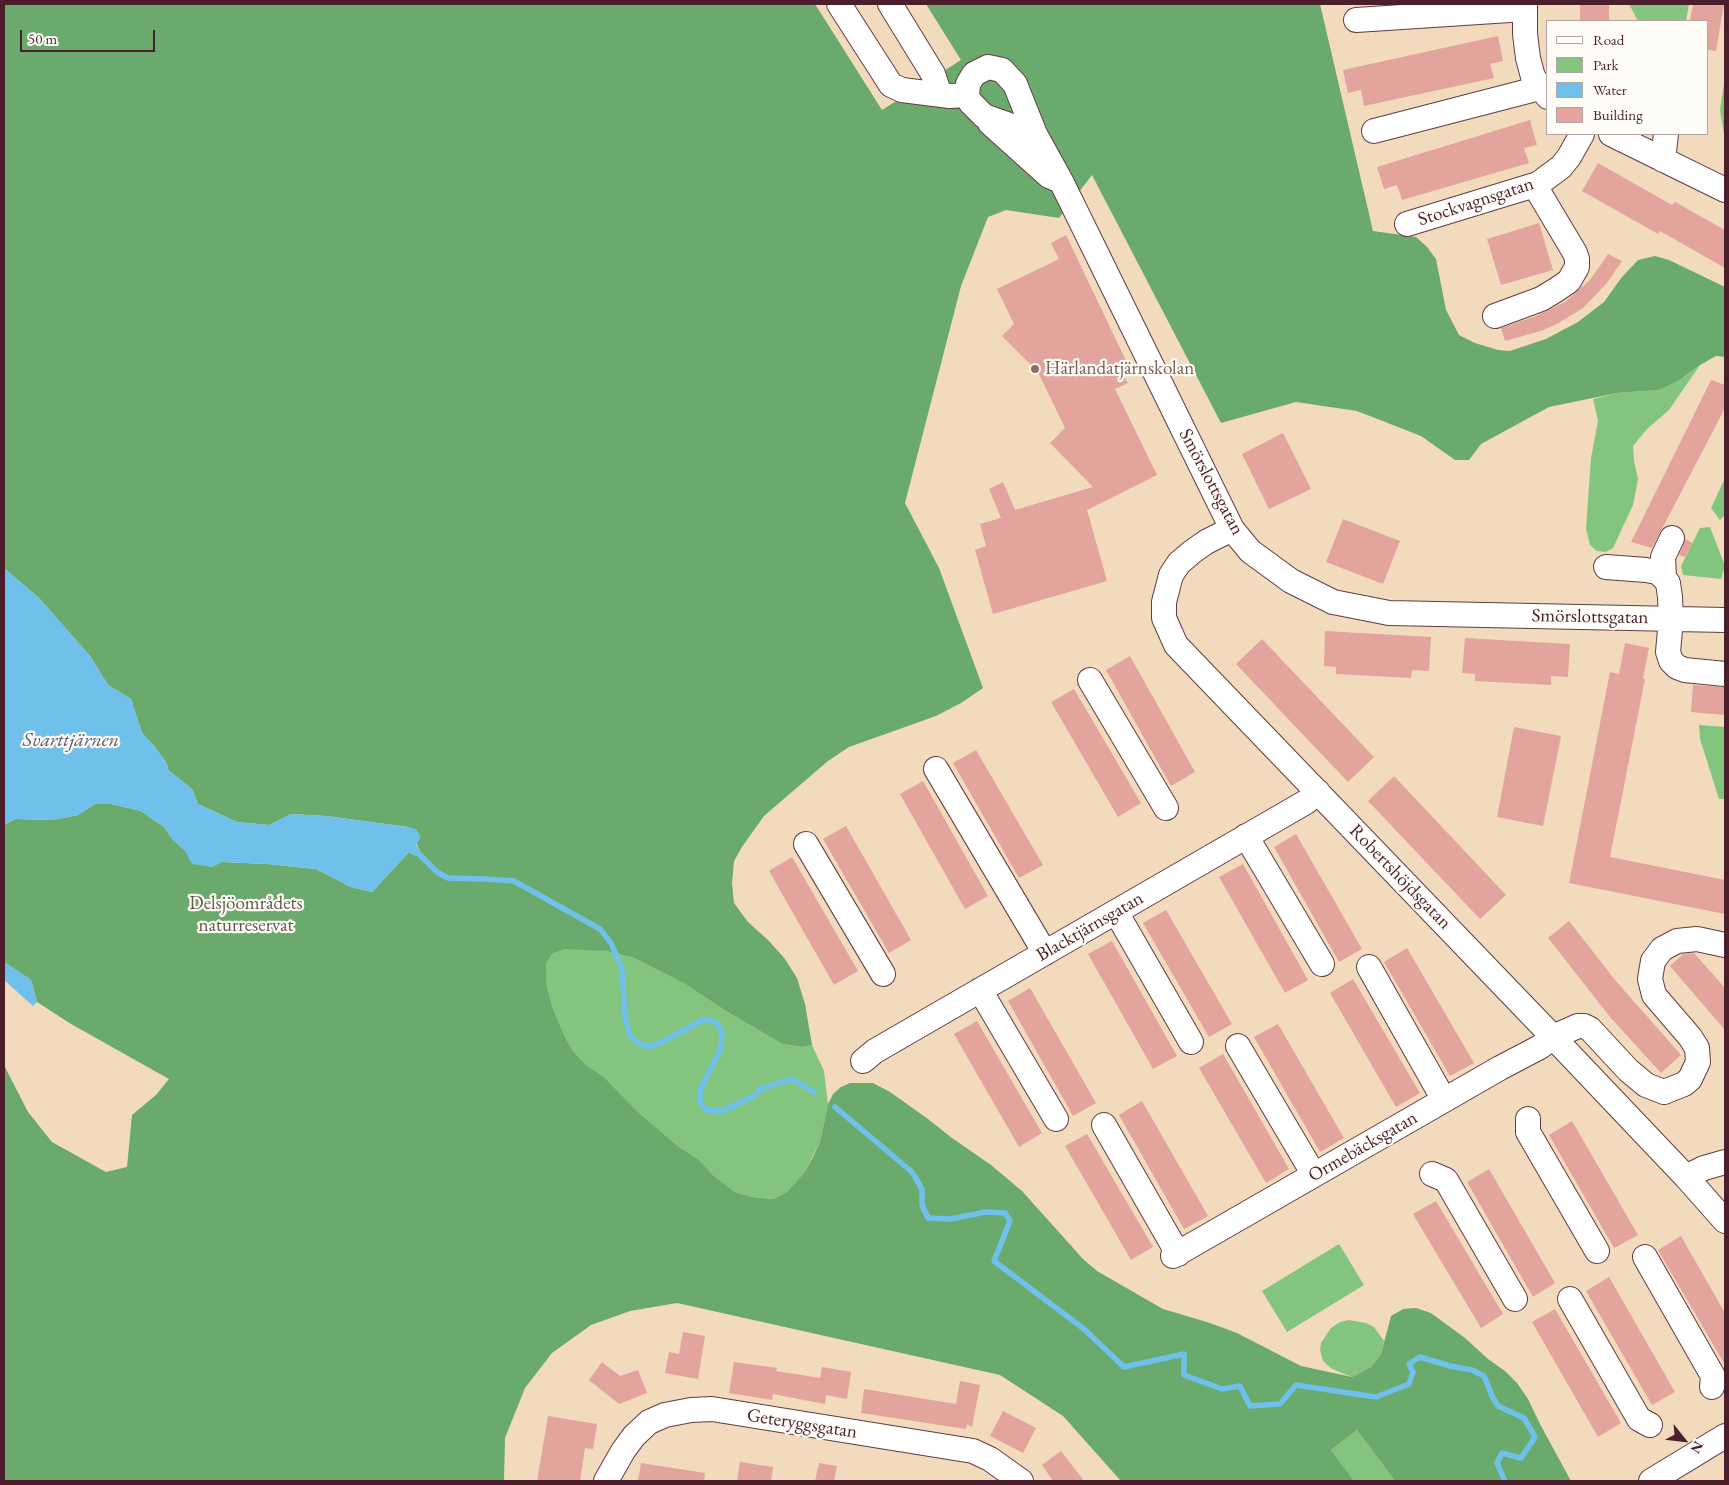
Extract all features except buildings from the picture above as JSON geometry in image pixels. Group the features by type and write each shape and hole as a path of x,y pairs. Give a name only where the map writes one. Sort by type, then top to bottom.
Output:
{"street":[{"path":"839,4 891,85 902,90 940,95 967,95 971,103 984,116 1049,176 1061,181"},
{"path":"890,4 933,74 940,95"},
{"path":"1356,20 1525,6 1525,34 1528,58 1533,77 1544,92 1374,131"},
{"name":"Smörslottsgatan","path":"967,95 968,84 974,74 988,67 1002,70 1015,84 1035,134 1061,181 1232,529 1250,551 1291,581 1333,602 1389,613 1725,620"},
{"path":"984,116 1035,134"},
{"name":"Stockvagnsgatan","path":"1407,224 1535,186 1561,167 1581,135"},
{"path":"1613,135 1725,190"},
{"path":"1663,160 1666,135"},
{"path":"1496,316 1541,299 1556,290 1569,280 1577,267 1575,253 1535,186"},
{"name":"Robertshöjdsgatan","path":"1232,529 1206,542 1192,552 1179,563 1171,575 1164,602 1164,618 1168,631 1176,645 1686,1177 1725,1222"},
{"path":"1664,578 1663,557 1672,538"},
{"path":"1606,567 1657,572 1664,578 1668,583 1670,597 1671,619 1668,652 1671,661 1677,667 1685,670 1725,674"},
{"path":"1090,680 1166,808"},
{"path":"936,769 1045,953"},
{"name":"Blacktjärnsgatan","path":"862,1061 874,1052 980,990 1306,802 1318,792"},
{"path":"1246,836 1322,964"},
{"path":"806,844 883,974"},
{"path":"1116,912 1191,1042"},
{"name":"Ormebäcksgatan","path":"1104,1125 1176,1255 1444,1100 1553,1038 1578,1026 1590,1029 1628,1070 1646,1085 1664,1092 1684,1084 1690,1079 1698,1062 1697,1048 1654,995 1650,979 1653,961 1662,949 1677,941 1697,940 1725,945"},
{"path":"1369,967 1444,1100"},
{"path":"980,990 1056,1119"},
{"path":"1238,1046 1314,1175"},
{"path":"1528,1120 1528,1132 1597,1251"},
{"path":"1686,1177 1704,1168 1725,1162"},
{"path":"1432,1174 1446,1180 1515,1299"},
{"path":"1645,1258 1713,1376 1712,1387"},
{"path":"1570,1299 1639,1419 1650,1425"},
{"name":"Geteryggsgatan","path":"606,1481 623,1451 634,1436 649,1422 664,1416 691,1410 712,1409 973,1451 1022,1481"},
{"path":"1651,1481 1725,1436"}],"green space":[{"name":"Delsjöområdets naturreservat","path":"4,4 815,4 882,110 961,60 926,4 1320,4 1373,231 1416,237 1427,247 1436,259 1446,310 1459,335 1475,343 1498,350 1510,351 1546,339 1578,322 1604,302 1622,277 1638,260 1655,256 1669,260 1725,287 1725,357 1716,356 1678,381 1659,390 1617,393 1549,407 1481,444 1469,460 1455,460 1421,436 1357,411 1296,402 1221,423 1092,175 1059,218 1006,210 988,217 961,286 905,503 939,568 983,688 961,703 936,716 849,747 828,761 764,816 734,861 732,883 734,903 748,922 785,959 797,978 805,1004 812,1045 802,1047 782,1044 685,984 634,958 606,951 566,949 552,954 546,964 546,982 552,1006 573,1051 586,1065 603,1076 638,1112 679,1147 698,1159 714,1176 735,1192 752,1197 773,1199 787,1192 804,1173 813,1157 820,1142 828,1104 833,1094 841,1087 850,1083 873,1083 890,1092 928,1119 991,1165 1022,1191 1083,1259 1097,1271 1163,1309 1237,1333 1301,1366 1352,1377 1371,1367 1381,1354 1391,1316 1403,1309 1416,1308 1431,1313 1465,1338 1517,1383 1528,1399 1571,1481 1395,1481 1357,1430 1331,1450 1354,1481 1121,1481 1063,1416 1000,1375 677,1303 630,1311 591,1325 552,1353 525,1388 505,1438 504,1481 4,1481 4,1065 28,1112 52,1142 106,1172 127,1167 132,1115 156,1095 169,1079 71,1024 37,1002 31,980 4,962 4,825 15,819 53,820 78,815 95,804 111,804 141,811 164,827 173,840 203,865 212,867 221,862 316,869 351,887 372,892 409,852 416,856 420,851 408,827 326,816 291,814 269,825 237,822 198,804 192,789 168,770 167,764 142,733 131,699 108,685 90,656 39,598 4,568"},
{"path":"1629,4 1689,4 1686,20 1637,20"},
{"path":"1725,77 1725,140 1720,110"},
{"path":"1700,365 1669,410 1647,429 1633,446 1638,479 1633,505 1613,548 1606,552 1597,551 1590,545 1586,529 1591,458 1598,421 1593,399 1617,393 1659,390 1678,381"},
{"path":"1725,478 1725,515 1720,520 1711,508"},
{"path":"1710,527 1725,566 1721,579 1683,575 1681,566 1700,528"},
{"path":"1699,725 1725,727 1725,799 1719,799 1700,739"},
{"path":"577,948 606,951 634,958 685,984 782,1044 802,1047 812,1045 824,1071 828,1104 820,1142 804,1173 787,1192 773,1199 752,1197 735,1192 714,1176 698,1159 679,1147 638,1112 603,1076 586,1065 573,1051 552,1006 546,982 546,964 552,954 566,949"},
{"path":"1339,1244 1364,1285 1287,1332 1262,1291"},
{"path":"1349,1320 1366,1323 1374,1327 1384,1341 1381,1354 1371,1367 1352,1377 1332,1369 1323,1361 1320,1350 1321,1343 1331,1328 1340,1322"},
{"path":"1357,1430 1395,1481 1354,1481 1331,1450"}],"water":[{"name":"Svarttjärnen","path":"4,568 39,598 90,656 108,685 131,699 142,733 167,764 168,770 192,789 198,804 237,822 269,825 291,814 326,816 408,827 416,829 421,837 416,845 420,851 416,857 409,852 372,892 351,887 316,869 222,862 212,867 192,864 185,851 173,840 164,827 141,811 111,804 95,804 78,815 53,820 15,819 4,825"},
{"path":"4,962 31,980 37,1002 33,1006 4,980"}],"waterway":[{"path":"418,853 437,872 448,878 514,881 600,929 611,943 622,969 625,1016 630,1036 638,1043 650,1047 704,1019 716,1022 722,1032 721,1048 701,1088 699,1100 706,1110 722,1111 754,1096 760,1089 792,1079 814,1092"},
{"path":"835,1107 912,1172 922,1189 922,1205 928,1218 950,1219 986,1212 1005,1213 1010,1221 994,1261 1084,1329 1124,1367 1184,1354 1184,1375 1222,1389 1240,1386 1250,1406 1280,1404 1296,1385 1376,1397 1409,1384 1413,1372 1409,1364 1420,1357 1472,1370 1484,1376 1498,1406 1524,1418 1535,1437 1521,1458 1502,1453 1497,1463 1505,1481"}],"place":[{"name":"Härlandatjärnskolan","path":"1035,369"}]}
